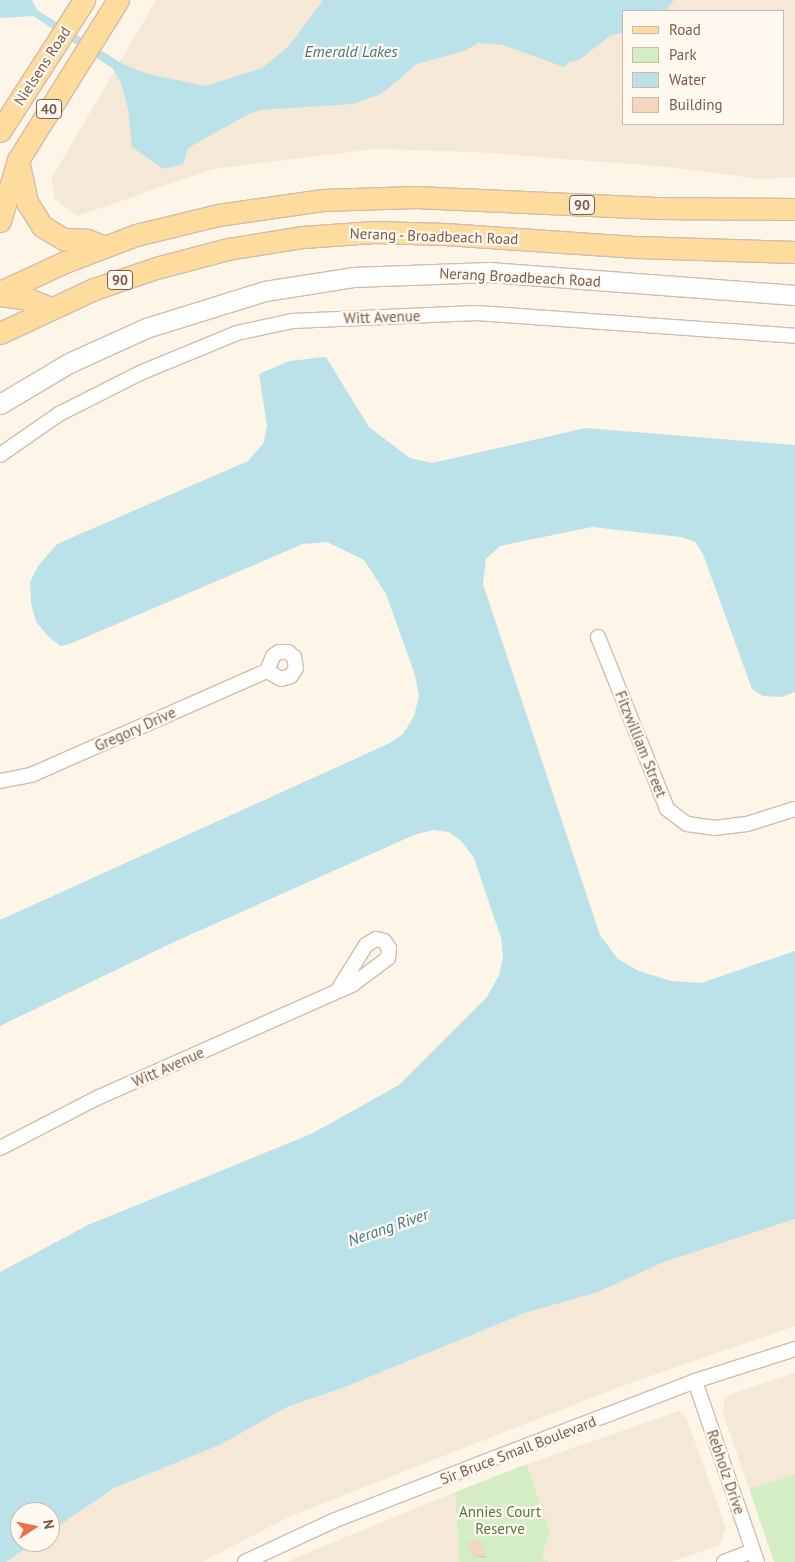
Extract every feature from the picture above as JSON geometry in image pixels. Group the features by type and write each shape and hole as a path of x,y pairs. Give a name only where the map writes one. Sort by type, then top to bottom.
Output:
{"main road":[{"name":"Nielsens Road","path":"0,131 84,0"},
{"name":"Nielsens Road","path":"0,221 9,181 18,160 118,0"},
{"path":"18,160 27,202 42,226 64,239 87,240 103,246"},
{"name":"90","path":"0,293 103,246 218,215 369,196 646,208 795,209"},
{"name":"Nerang - Broadbeach Road","path":"0,333 50,308 126,278 192,258 269,242 344,234 445,234 638,247 795,252"},
{"path":"0,293 28,299 50,308"}],"street":[{"name":"Nerang Broadbeach Road","path":"0,404 69,363 146,328 265,291 353,277 488,272 795,295"},
{"name":"Witt Avenue","path":"0,455 59,414 140,373 237,333 292,321 477,313 795,336"},
{"name":"Fitzwilliam Street","path":"598,637 667,809 687,824 714,828 747,824 795,809"},
{"name":"Gregory Drive","path":"0,781 31,775 267,671"},
{"name":"Witt Avenue","path":"0,1148 99,1097 338,990"},
{"name":"Sir Bruce Small Boulevard","path":"245,1562 334,1521 695,1382 795,1349"},
{"name":"Rebholz Drive","path":"695,1382 755,1557"},
{"path":"724,1562 755,1557"}],"shaded area":[{"name":"Emerald Lakes","path":"156,0 795,0 795,177 761,179 667,167 476,152 375,149 213,169 77,216 55,199 51,179"},
{"path":"795,1219 795,1326 619,1387 291,1516 202,1562 6,1562 20,1552 60,1552 60,1525 114,1488 222,1444 287,1407 345,1387 525,1313 598,1292 664,1262"},
{"path":"795,1373 795,1474 749,1489 723,1413 724,1400 731,1394"},
{"path":"679,1411 686,1417 726,1528 720,1545 671,1562 549,1562 542,1556 550,1532 527,1464"},
{"path":"455,1492 459,1562 287,1562 302,1555"}],"green space":[{"name":"Annies Court Reserve","path":"527,1464 550,1532 542,1556 549,1562 459,1562 455,1492"},
{"path":"795,1474 795,1562 774,1562 749,1489"}],"water":[{"name":"Emerald Lakes","path":"0,0 32,0 37,10 123,64 148,74 205,86 262,68 288,47 323,0 674,0 666,10 622,10 622,33 611,35 579,60 569,62 564,67 503,45 478,43 464,51 417,64 381,94 353,104 260,110 245,116 188,148 183,164 163,169 132,147 128,109 121,83 112,68 33,16 0,18"},
{"name":"Nerang River","path":"326,357 369,427 410,458 432,463 586,428 795,445 795,692 781,697 763,696 752,689 703,554 695,542 681,537 592,527 500,546 486,559 483,584 600,935 618,959 639,971 671,981 701,983 795,951 795,1219 664,1262 598,1292 525,1313 345,1387 287,1407 222,1444 114,1488 60,1525 60,1502 10,1502 10,1552 20,1552 6,1562 0,1562 0,1272 88,1225 311,1134 399,1085 487,997 499,975 503,957 501,938 474,858 462,842 449,832 433,830 414,835 174,942 0,1026 0,920 390,743 403,734 414,716 419,696 415,675 386,594 364,560 327,542 303,544 70,644 60,646 36,622 31,603 30,582 38,566 57,544 248,461 263,444 267,426 259,374 289,361"}],"building":[{"path":"479,1540 486,1557 472,1555 468,1543"}]}
